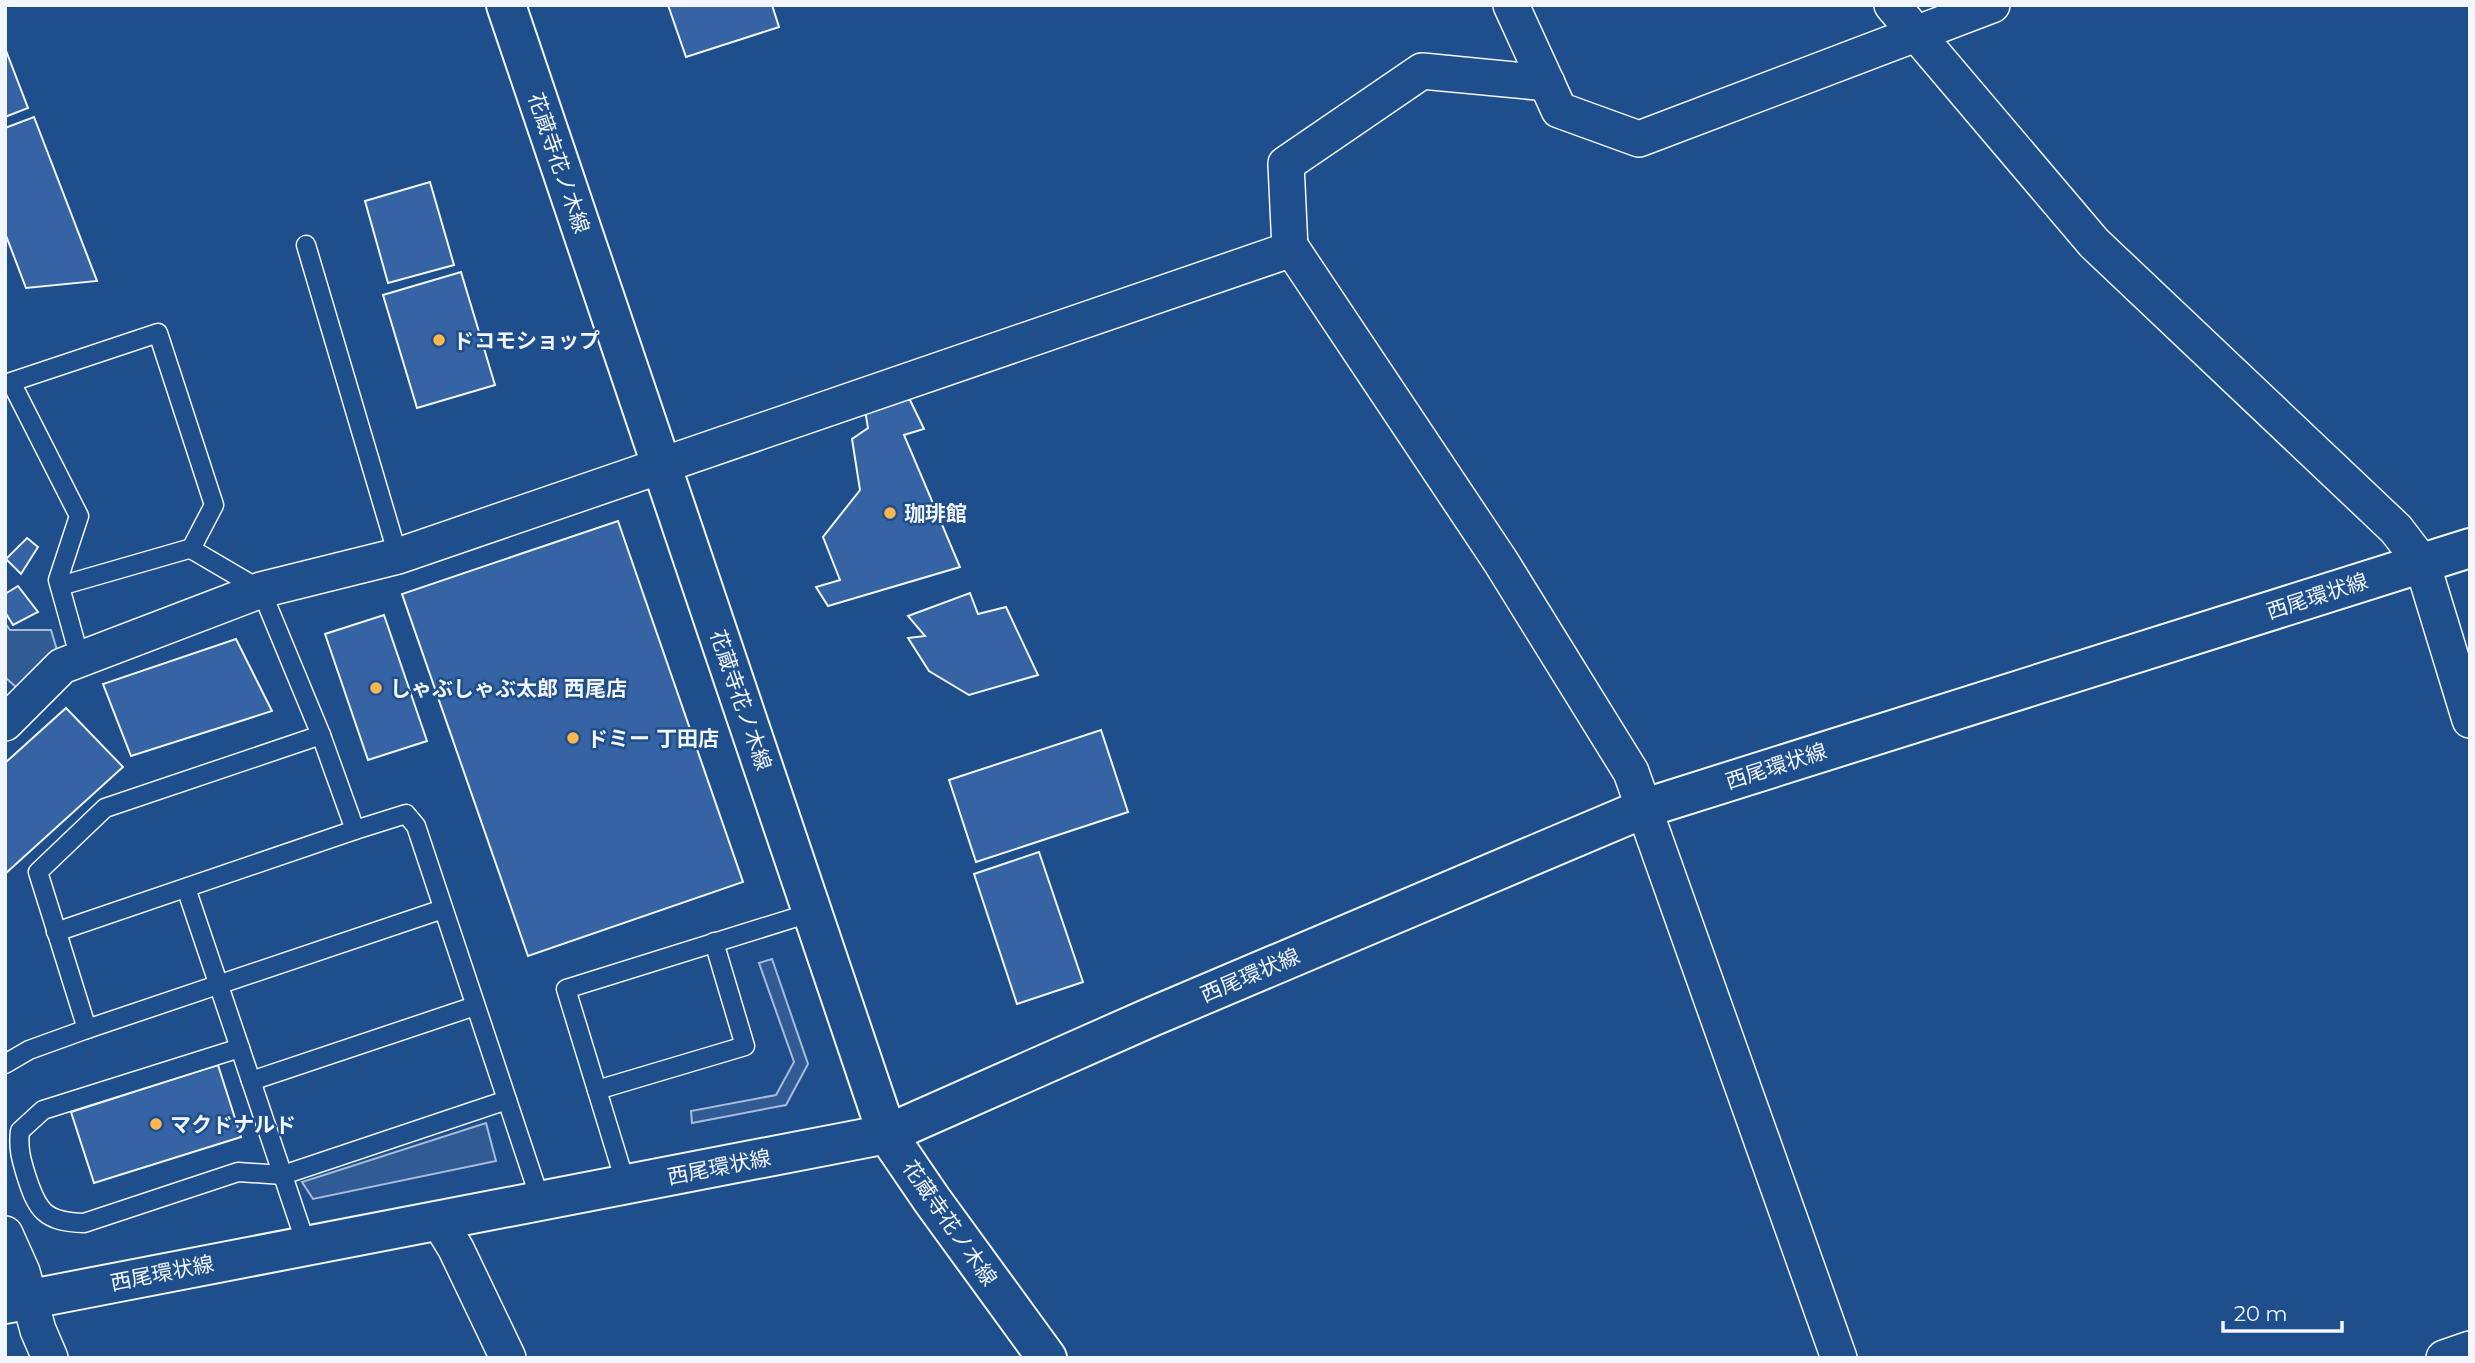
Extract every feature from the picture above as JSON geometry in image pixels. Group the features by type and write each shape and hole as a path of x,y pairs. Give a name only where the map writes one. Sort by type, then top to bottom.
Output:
{"main road":[{"name":"花蔵寺花ノ木線","path":"506,5 887,1134 1047,1358"},
{"name":"西尾環状線","path":"17,1302 306,1244 541,1202 887,1134 1149,1018 1645,808 2470,548"}],"street":[{"path":"1511,5 1559,110 1639,139 1992,5"},
{"path":"1892,5 2094,243 2396,528 2421,562 2470,720"},
{"path":"1290,249 1286,164 1422,71 1547,83"},
{"path":"5,723 62,666 261,590 398,556 1290,249"},
{"path":"1290,249 1300,260 1501,562 1631,772 1839,1358"},
{"path":"439,1221 456,1249 508,1358"},
{"path":"5,1234 22,1272 17,1302 38,1331 50,1358"},
{"path":"2444,1358 2470,1349"}],"lane":[{"path":"306,245 398,556"},
{"path":"60,586 192,548 214,505 158,334 11,382 79,516 58,580 80,659"},
{"path":"192,548 261,590 321,736 355,830"},
{"path":"87,1029 38,872 105,808 321,736"},
{"path":"56,932 406,814 416,826 541,1202"},
{"path":"186,888 306,1244"},
{"path":"5,1064 29,1050 87,1029 443,909"},
{"path":"626,1185 566,989 813,912"},
{"path":"597,1090 745,1046 714,942"},
{"path":"251,1081 475,1006"},
{"path":"240,1048 43,1110 20,1131 18,1150 36,1205 50,1216 66,1223 84,1223 238,1171 283,1175 507,1100"}],"shaded area":[{"path":"5,623 10,630 51,630 60,660 17,688 5,677"},
{"path":"772,959 808,1064 786,1105 692,1123 691,1111 776,1095 794,1062 759,963"},
{"path":"486,1123 496,1161 313,1199 302,1182"}],"building":[{"path":"668,5 772,5 779,27 686,57"},
{"path":"5,48 28,108 5,117"},
{"path":"34,117 97,281 26,288 5,233 5,128"},
{"path":"430,182 454,265 388,283 365,201"},
{"name":"ドコモショップ","path":"461,272 495,385 417,408 383,295"},
{"name":"珈琲館","path":"894,400 910,400 924,429 904,435 960,567 828,606 816,587 840,580 823,537 860,490 852,439 868,428 865,410"},
{"name":"ドミー 丁田店","path":"618,521 743,882 528,956 402,594"},
{"path":"27,538 38,547 21,574 6,559"},
{"path":"18,586 38,612 13,625 5,612 5,594"},
{"path":"970,593 978,614 1006,607 1038,675 969,695 929,671 908,638 925,636 908,616"},
{"name":"しゃぶしゃぶ太郎 西尾店","path":"384,615 427,741 368,760 325,634"},
{"path":"236,639 272,711 131,756 103,684"},
{"path":"66,708 123,767 5,874 5,763"},
{"path":"1101,730 1128,812 976,862 949,780"},
{"path":"1039,852 1083,982 1017,1004 974,874"},
{"name":"マクドナルド","path":"218,1065 241,1137 94,1183 71,1112"}],"place":[{"name":"ドコモショップ","path":"439,340"},
{"name":"珈琲館","path":"890,513"},
{"name":"しゃぶしゃぶ太郎 西尾店","path":"376,688"},
{"name":"ドミー 丁田店","path":"573,738"},
{"name":"マクドナルド","path":"156,1124"}]}
